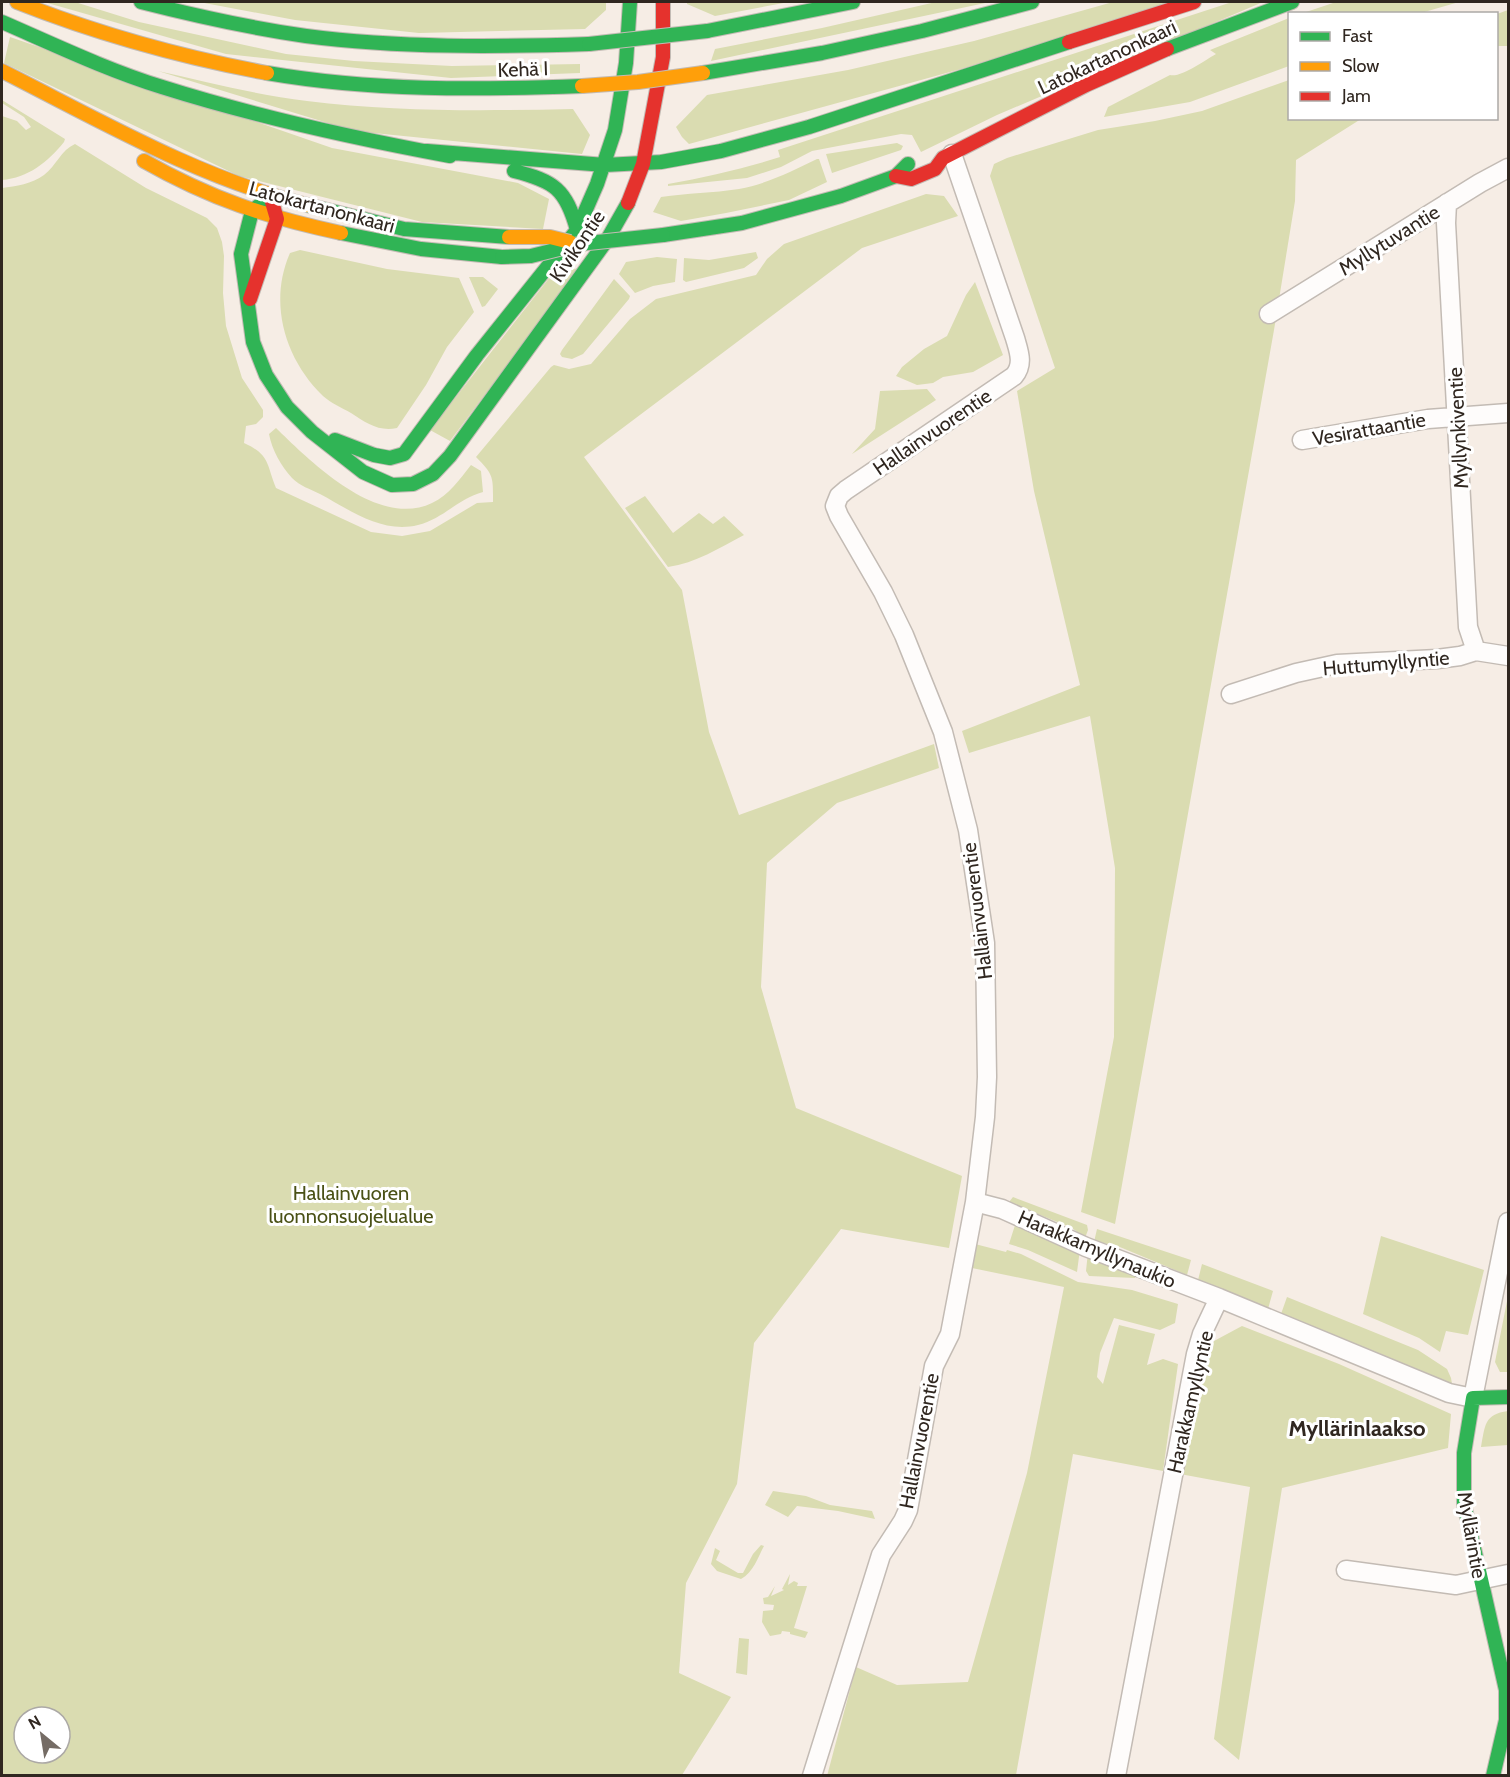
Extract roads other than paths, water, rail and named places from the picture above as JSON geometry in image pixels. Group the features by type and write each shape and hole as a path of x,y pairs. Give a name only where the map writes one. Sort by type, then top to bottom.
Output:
{"main road":[{"name":"Kehä I","path":"17,2 144,45 243,68 359,85 433,89 582,86 638,82 703,73 889,38 1032,2"},
{"name":"Kehä I","path":"141,2 203,18 264,30 355,42 452,47 589,44 706,31 853,2"},
{"name":"Kivikontie","path":"312,432 374,455 390,458 404,454 477,355 578,237 605,165 620,106 626,63 630,2"},
{"name":"Kivikontie","path":"312,432 363,472 392,485 413,484 433,474 450,456 607,240 626,207 642,164 663,57 663,2"},
{"path":"427,151 605,165 642,164 721,151 809,127 1194,2"},
{"name":"Latokartanonkaari","path":"2,71 183,162 271,196 404,229 509,237 663,235 742,223 841,196 896,176 905,165 936,156 1129,66 1223,26 1292,2"},
{"path":"2,22 96,63 161,87 278,120 538,177 555,185 568,199 578,237"},
{"name":"Latokartanonkaari","path":"47,95 110,141"},
{"name":"Latokartanonkaari","path":"128,152 175,178 252,211 277,219 399,247 502,257 550,253 578,237"},
{"name":"Latokartanonkaari","path":"896,176 911,180 935,170 936,156"},
{"path":"248,305 277,219 271,196 252,211 241,254 253,342 266,375 287,407 312,432"},
{"path":"1473,1398 1509,1397"},
{"name":"Myllärintie","path":"1473,1398 1464,1453 1463,1479 1468,1530 1506,1690 1506,1720 1493,1776"}],"street":[{"name":"Hallainvuorentie","path":"812,1776 881,1555 908,1510 933,1366 950,1334 975,1202 985,1117 988,1034 985,943 968,830 943,732 921,676 883,592 835,506 839,495 1004,383 1019,370 1021,358 1015,338 936,156"},
{"name":"Myllytuvantie","path":"1269,314 1447,203 1509,168"},
{"name":"Myllynkiventie","path":"1447,203 1446,223 1468,627 1476,651"},
{"name":"Vesirattaantie","path":"1302,440 1365,428 1457,415 1509,412"},
{"name":"Huttumyllyntie","path":"1231,694 1296,673 1337,664 1437,659 1476,651 1509,656"},
{"name":"Harakkamyllynaukio","path":"975,1202 1002,1209 1086,1247 1219,1298"},
{"name":"Myllärintie","path":"1473,1398 1509,1222"},
{"path":"1219,1298 1449,1393 1473,1398"},
{"name":"Harakkamyllyntie","path":"1116,1776 1196,1354 1202,1334 1219,1298"},
{"path":"1346,1570 1456,1586 1509,1574"}],"district":[{"name":"Myllärinlaakso","path":"1357,1428"}],"park label":[{"name":"Hallainvuoren luonnonsuojelualue","path":"351,1204"}]}
